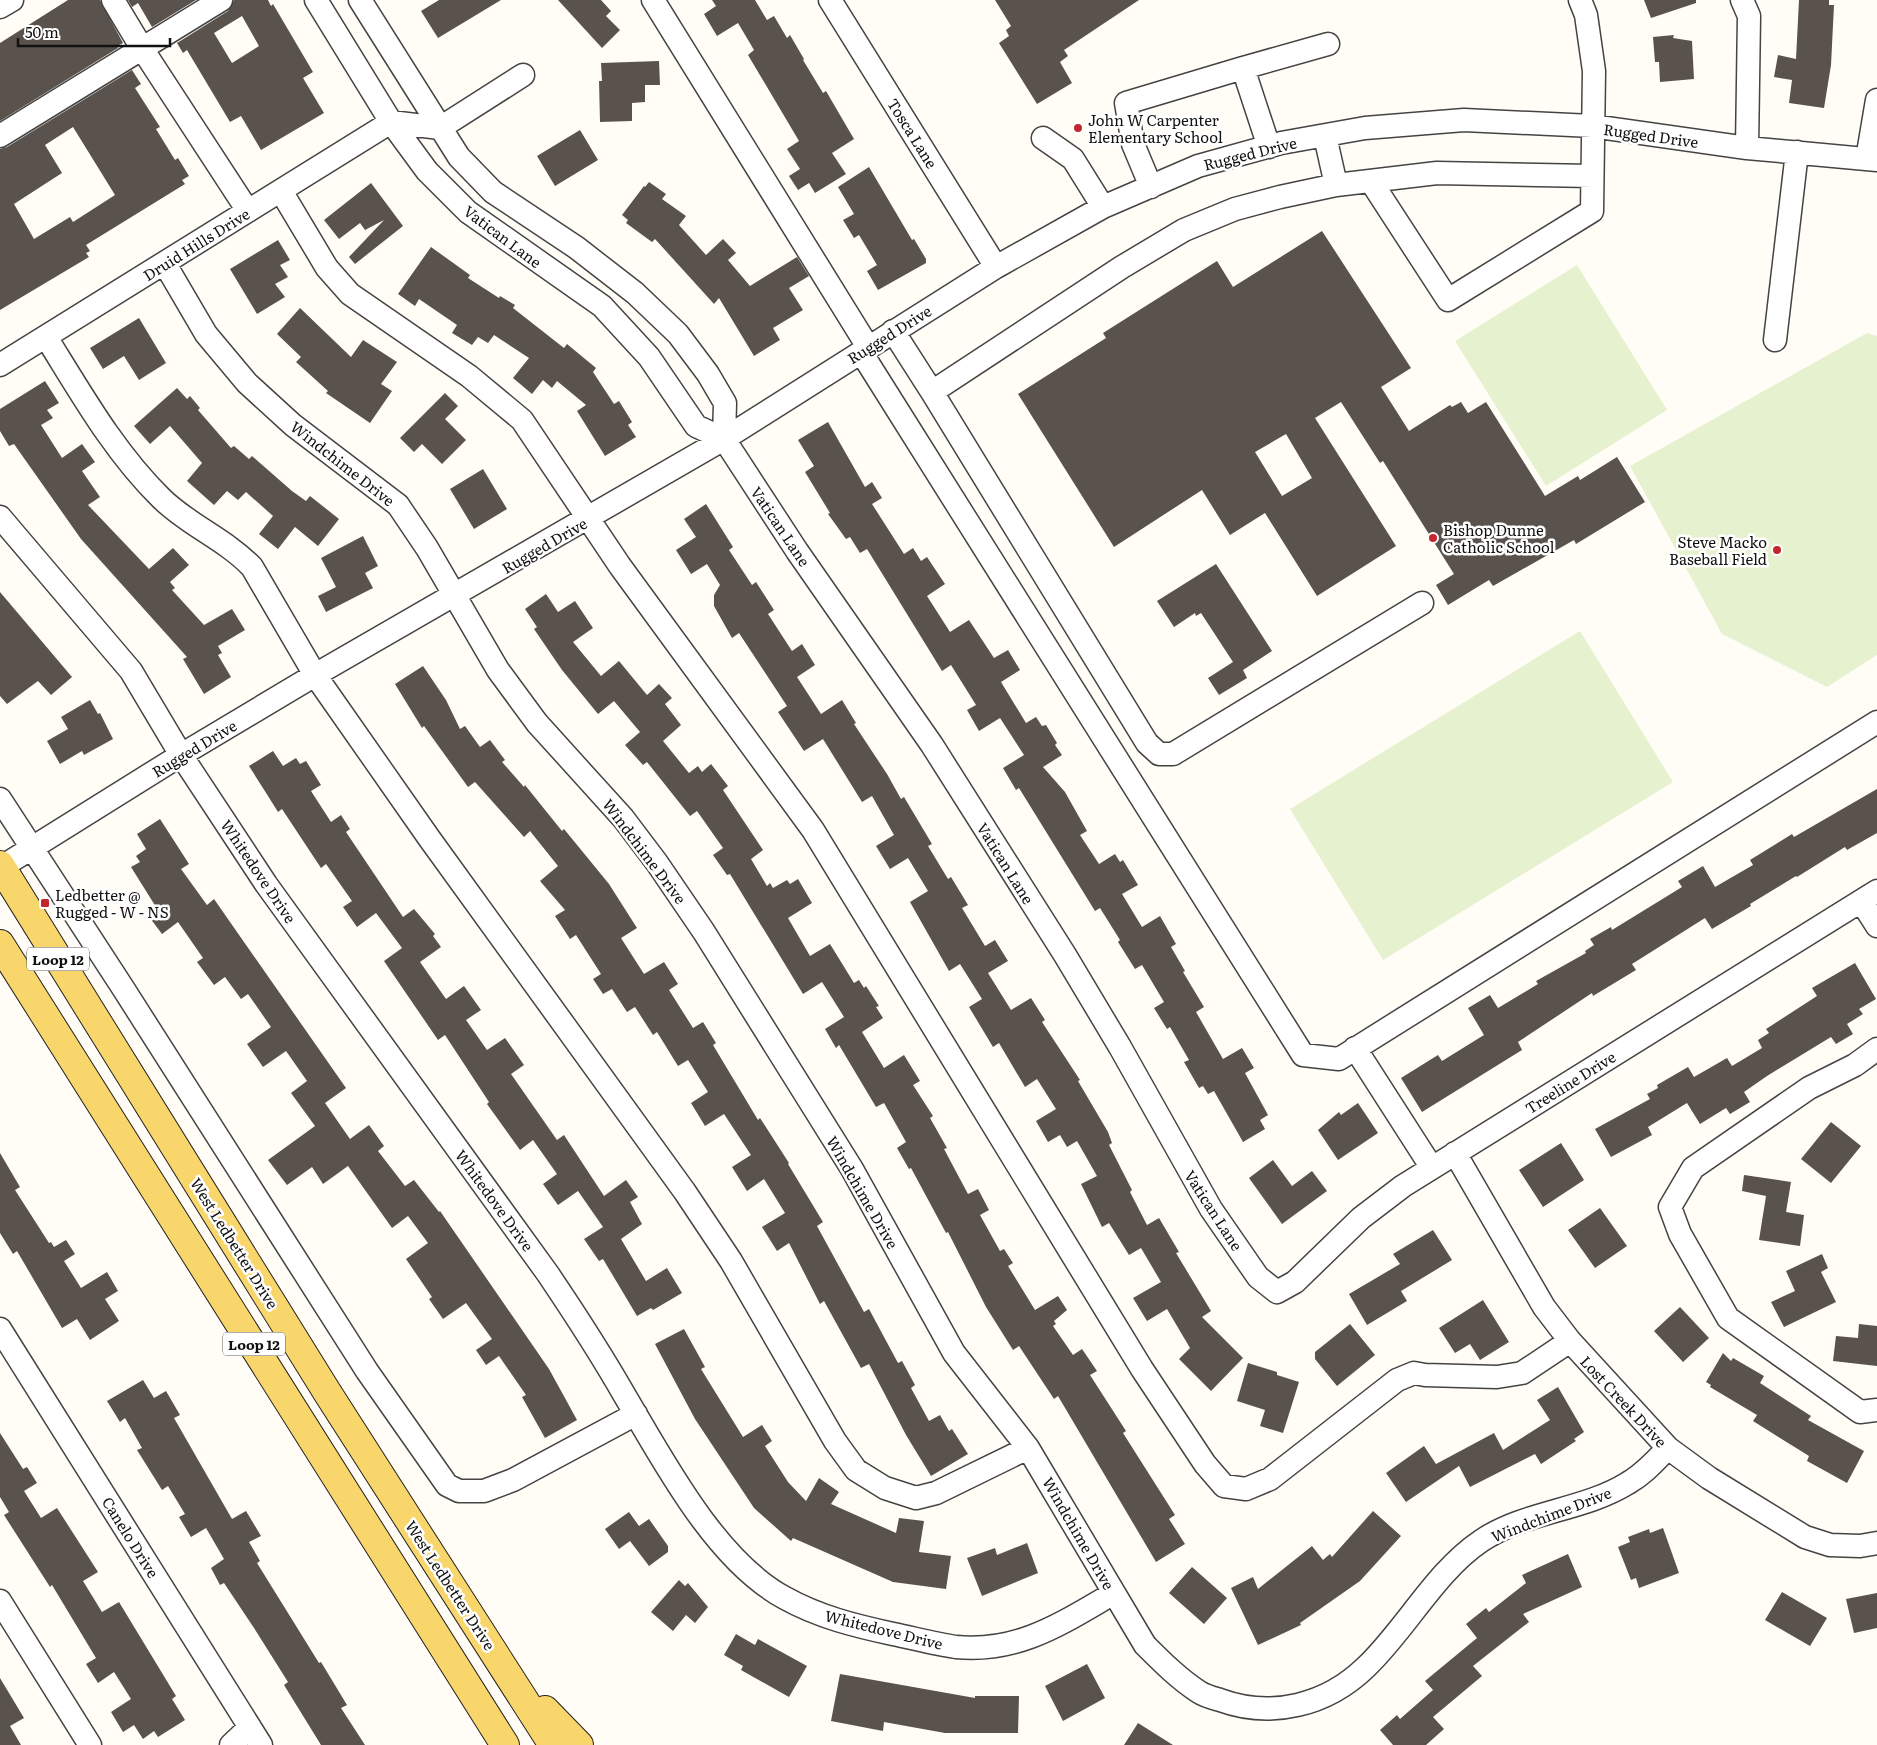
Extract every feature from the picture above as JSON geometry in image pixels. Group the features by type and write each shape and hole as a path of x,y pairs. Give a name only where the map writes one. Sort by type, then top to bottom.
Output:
{"main road":[{"name":"West Ledbetter Drive","path":"0,867 327,1392 553,1745"},
{"name":"Loop 12","path":"0,944 503,1742"},
{"path":"296,1411 327,1392"},
{"path":"504,1669 578,1745"}],"street":[{"path":"0,7 12,0"},
{"path":"113,0 143,50 248,212"},
{"path":"0,136 143,50 221,0"},
{"name":"Vatican Lane","path":"316,0 391,122 427,171 468,212 602,306 649,357 696,426 724,439 797,551 932,745 1120,1046 1211,1209 1258,1277 1278,1292"},
{"name":"Vatican Lane","path":"360,0 459,157 493,192 592,259 635,293 678,334 708,374 724,403 724,439"},
{"path":"653,0 864,349 1303,1056 1339,1059 1877,722"},
{"name":"Tosca Lane","path":"830,0 996,267"},
{"path":"1372,183 1448,300 1592,211 1594,71 1586,15 1580,0"},
{"path":"1742,0 1749,16 1747,148"},
{"path":"1150,187 1133,144 1126,102 1328,44"},
{"path":"1243,68 1270,147"},
{"path":"391,122 440,128 523,75"},
{"path":"1872,159 1877,100"},
{"name":"Rugged Drive","path":"0,867 315,675 454,597 724,439 996,267 1103,207 1198,166 1270,147 1365,128 1464,120 1592,126 1747,148 1872,159"},
{"name":"Druid Hills Drive","path":"0,365 391,122"},
{"path":"1325,136 1336,185"},
{"path":"1043,138 1073,159 1103,207"},
{"path":"1775,340 1797,152"},
{"path":"932,392 1122,267 1184,230 1235,209 1336,185 1372,183 1437,173 1592,176"},
{"path":"282,191 327,268 350,294 469,376 522,420 620,566 813,830 1142,1369 1205,1464 1224,1486 1246,1489 1270,1478 1396,1380 1414,1373 1497,1377 1522,1373 1570,1342"},
{"name":"Windchime Drive","path":"164,264 206,334 247,383 293,425 398,505 427,548 498,670 537,723 623,818 704,932 852,1169 954,1353 1028,1448 1145,1645 1169,1669 1200,1693 1243,1707 1268,1710 1303,1706 1335,1692 1366,1668 1450,1569 1480,1542 1509,1526 1595,1498 1628,1484 1648,1469 1668,1448"},
{"path":"894,331 1141,732 1159,754 1173,754 1422,603"},
{"path":"46,337 111,438 161,498 192,523 238,552 252,567 315,675 429,838 685,1192 731,1261 835,1441 856,1470 885,1488 916,1498 936,1493 1028,1448"},
{"name":"Whitedove Drive","path":"0,517 131,671 181,755 272,892 548,1274 591,1339 663,1463 689,1500 732,1554 752,1574 784,1598 818,1614 863,1628 956,1646 998,1647 1027,1639 1056,1626 1114,1593"},
{"path":"0,799 361,1363 447,1486 459,1492 484,1491 513,1480 636,1414"},
{"path":"1869,896 1877,926"},
{"name":"Treeline Drive","path":"1278,1292 1295,1282 1361,1218 1432,1168 1869,896"},
{"path":"1356,1048 1432,1168"},
{"path":"1877,1049 1855,1065 1809,1088 1693,1168 1670,1207 1680,1234 1728,1318 1860,1412 1877,1410"},
{"name":"Lost Creek Drive","path":"1455,1153 1544,1307 1570,1342 1668,1448 1709,1478 1805,1537 1830,1545 1860,1546 1877,1542"},
{"name":"Canelo Drive","path":"0,1329 255,1736"},
{"path":"0,1601 90,1745"},
{"path":"231,1745 255,1736"}],"green space":[{"path":"1577,265 1667,410 1546,486 1455,341"},
{"name":"Steve Macko Baseball Field","path":"1867,333 1877,336 1877,655 1827,687 1722,634 1630,466"},
{"path":"1580,631 1673,782 1383,960 1290,809"}],"building":[{"path":"68,0 100,0 123,43 117,46 118,48 0,121 0,43"},
{"path":"128,0 196,0 152,27 138,3 132,7"},
{"path":"234,0 268,0 271,6 273,4 313,72 303,78 324,113 261,150 241,116 230,122 187,50 183,53 177,43 228,11","holes":["242,16 259,46 232,63 214,33"]},
{"path":"439,0 501,0 438,38 421,11"},
{"path":"558,0 601,0 611,11 606,16 620,30 602,48"},
{"path":"712,0 755,0 767,20 774,16 787,38 790,35 823,93 826,91 854,139 832,153 846,174 815,193 809,183 798,190 789,176 800,169 787,149 799,141 748,55 754,50 738,23 717,36 704,14 716,6"},
{"path":"995,0 1139,0 1064,50 1068,56 1060,62 1072,83 1037,104 999,43 1009,36 1006,30 1011,26"},
{"path":"1644,0 1696,0 1696,3 1651,18"},
{"path":"1799,0 1829,0 1829,5 1834,5 1831,65 1824,108 1789,103 1792,80 1774,77 1778,55 1796,59"},
{"path":"1674,35 1673,38 1692,41 1694,79 1660,82 1659,62 1655,62 1653,37"},
{"path":"659,61 660,85 645,85 645,102 632,103 632,121 600,122 599,81 602,81 601,63"},
{"path":"132,70 141,84 135,88 160,127 156,129 175,160 178,158 189,176 182,180 185,184 86,245 90,251 86,253 89,257 0,310 0,149 7,147","holes":["73,127 115,195 73,222 70,217 34,239 14,204 62,173 45,145"]},
{"path":"580,130 598,160 555,186 537,156"},
{"path":"869,167 912,240 914,239 926,259 926,263 878,290 867,271 877,265 859,235 854,238 843,220 854,214 838,187"},
{"path":"649,182 666,194 662,199 686,216 679,225 706,255 723,239 736,253 728,260 750,286 797,257 809,276 789,288 803,310 773,328 780,340 754,356 719,298 714,304 655,239 652,242 626,223 628,220 622,215"},
{"path":"371,183 403,226 355,264 349,257 384,220 365,230 360,223 339,239 324,220"},
{"path":"1322,231 1411,368 1381,387 1409,431 1450,405 1452,407 1461,402 1468,413 1486,402 1545,496 1578,476 1580,480 1617,457 1645,502 1576,544 1574,540 1493,586 1489,580 1448,605 1436,585 1454,574 1383,461 1380,463 1341,402 1315,418 1396,546 1317,596 1265,513 1230,535 1202,490 1114,547 1018,394 1106,338 1103,333 1217,261 1233,287","holes":["1286,434 1312,478 1282,496 1255,452"]},
{"path":"278,240 290,260 280,265 288,277 275,284 285,297 257,314 230,269"},
{"path":"431,247 470,275 468,278 499,298 500,296 515,305 513,308 564,348 567,344 596,368 593,372 614,404 619,401 632,422 628,425 636,437 605,456 577,411 586,405 557,381 552,388 543,380 532,394 513,378 529,358 494,335 488,343 478,337 472,345 452,333 457,325 419,299 415,306 398,294"},
{"path":"300,308 351,357 363,340 397,362 381,384 392,391 370,423 326,393 328,391 296,362 301,357 277,334"},
{"path":"139,318 166,363 139,380 124,356 103,369 90,348"},
{"path":"45,381 59,403 47,410 53,418 41,425 62,458 82,444 95,462 82,471 100,497 88,505 149,569 173,548 189,565 170,582 175,588 172,590 204,625 232,609 245,630 218,646 222,653 218,655 231,677 204,694 183,659 187,657 81,539 14,444 9,446 0,431 0,409"},
{"path":"177,388 187,399 190,396 200,408 198,410 231,448 234,446 249,459 252,456 292,491 306,501 310,496 339,519 318,546 295,527 278,549 259,534 273,516 246,492 238,500 227,491 214,505 187,481 202,463 170,426 150,444 134,426"},
{"path":"445,393 458,406 445,419 466,440 442,464 422,444 414,452 400,438"},
{"path":"828,422 865,487 872,482 882,498 872,504 904,554 913,548 921,561 927,557 945,584 927,596 950,632 969,620 994,658 1008,650 1020,670 1001,682 1026,723 1036,717 1042,726 1046,725 1062,755 1043,767 1065,792 1087,831 1080,835 1099,864 1115,854 1120,862 1123,860 1138,885 1122,894 1142,927 1160,916 1176,944 1171,947 1185,971 1183,972 1204,1007 1196,1012 1223,1059 1242,1048 1254,1068 1245,1073 1268,1115 1260,1120 1265,1129 1243,1142 1214,1091 1208,1094 1203,1086 1199,1088 1184,1062 1189,1060 1170,1027 1167,1029 1154,1008 1164,1002 1142,965 1135,969 1100,908 1095,911 1019,788 1016,790 1003,768 1024,755 1000,718 979,731 967,710 976,705 951,665 942,671 867,549 860,553 850,537 846,539 828,514 830,513 805,472 814,466 798,440"},
{"path":"483,469 507,509 474,529 450,489"},
{"path":"706,504 733,547 729,550 752,585 756,582 774,610 768,614 792,651 802,644 815,665 797,677 821,714 842,700 856,723 854,724 901,799 904,797 932,844 928,846 948,879 951,877 968,905 962,908 985,946 995,940 1008,961 988,973 1011,1010 1031,998 1045,1020 1042,1022 1080,1080 1078,1081 1108,1132 1112,1143 1109,1145 1147,1225 1159,1218 1179,1252 1176,1253 1211,1311 1202,1317 1243,1358 1211,1391 1179,1359 1190,1348 1167,1309 1147,1321 1133,1298 1161,1282 1141,1248 1129,1255 1109,1223 1102,1227 1081,1184 1097,1176 1077,1141 1067,1147 1060,1135 1048,1142 1036,1121 1056,1109 1037,1079 1025,1087 999,1043 993,1047 969,1007 982,999 960,964 949,971 910,902 928,891 908,858 890,869 876,846 894,835 872,796 862,802 823,739 804,751 778,712 787,706 739,633 732,638 714,606 714,595 720,585 707,564 691,574 676,550 696,537 684,519"},
{"path":"363,536 378,566 365,573 373,588 326,612 318,596 336,587 321,558"},
{"path":"1216,564 1272,651 1243,670 1247,678 1219,695 1208,678 1233,662 1201,613 1196,616 1195,613 1174,627 1157,601"},
{"path":"0,592 72,677 51,695 38,681 7,704 0,696"},
{"path":"546,594 558,612 575,601 593,628 573,642 601,676 619,661 647,695 659,684 672,698 665,704 681,725 663,741 689,773 698,766 702,772 711,764 728,786 723,790 763,850 751,859 767,886 770,883 773,888 787,880 790,884 798,879 812,903 788,918 810,956 830,944 854,983 859,980 864,988 866,986 879,1006 876,1007 883,1018 862,1032 884,1068 904,1055 920,1081 913,1085 933,1116 930,1118 947,1148 944,1149 968,1194 978,1189 989,1210 980,1215 1000,1251 1004,1249 1013,1263 1008,1266 1035,1310 1058,1296 1067,1310 1054,1321 1056,1324 1053,1326 1073,1355 1082,1349 1097,1371 1090,1375 1126,1431 1123,1433 1175,1515 1169,1519 1185,1544 1156,1562 1058,1396 1054,1399 1019,1346 1013,1350 986,1307 948,1232 946,1233 911,1168 909,1169 897,1148 906,1142 884,1103 876,1107 839,1045 836,1048 825,1029 844,1017 822,982 803,994 730,874 727,875 713,855 723,848 697,811 690,816 647,762 643,765 625,745 640,732 614,701 598,714 562,670 534,629 537,627 525,609"},
{"path":"423,666 446,700 460,729 465,726 480,747 490,740 505,760 502,762 524,787 525,785 562,831 564,829 609,884 637,928 621,938 644,974 664,962 678,984 669,990 693,1028 703,1022 716,1043 713,1045 758,1120 760,1118 789,1163 823,1222 817,1226 864,1312 869,1309 898,1363 902,1361 915,1385 911,1388 929,1421 940,1415 949,1431 952,1429 968,1454 931,1476 906,1435 869,1364 861,1368 824,1301 820,1304 789,1243 777,1251 762,1227 785,1213 764,1179 747,1191 732,1167 751,1155 724,1114 705,1126 691,1103 708,1092 688,1060 678,1066 657,1032 653,1035 635,1007 627,1012 612,989 603,994 593,979 601,974 576,935 570,939 555,916 565,910 540,881 558,866 530,831 524,837 475,782 468,787 424,726 422,728 395,684"},
{"path":"90,700 98,714 100,713 113,739 84,755 82,751 60,764 47,741 68,729 61,717"},
{"path":"273,751 283,766 296,758 300,764 306,761 321,785 311,791 331,822 341,815 350,829 346,832 403,917 414,909 435,934 433,936 441,947 420,962 446,999 464,986 481,1010 466,1020 487,1050 505,1038 524,1065 511,1074 557,1140 564,1135 604,1196 626,1180 638,1197 630,1202 642,1224 621,1239 646,1281 667,1268 682,1293 653,1310 651,1308 637,1316 603,1259 599,1261 584,1239 603,1227 578,1191 558,1205 543,1184 557,1174 533,1140 520,1150 487,1104 489,1102 445,1035 438,1040 384,961 402,948 376,913 357,927 343,907 352,901 326,864 321,868 282,809 278,812 249,766"},
{"path":"1877,789 1877,833 1847,850 1845,847 1712,929 1705,918 1632,964 1636,970 1593,996 1592,993 1518,1042 1522,1050 1422,1112 1401,1078 1438,1055 1442,1061 1484,1035 1468,1008 1490,995 1498,1008 1538,984 1536,981 1586,953 1585,951 1594,945 1590,939 1611,927 1612,930 1682,887 1678,881 1703,866 1715,887 1753,865 1750,860 1792,834 1794,837"},
{"path":"160,819 189,864 181,869 207,905 214,899 346,1088 325,1103 350,1139 369,1125 384,1146 378,1151 405,1186 414,1180 440,1211 549,1369 577,1420 545,1438 522,1397 526,1395 499,1356 486,1365 476,1350 492,1339 466,1303 443,1319 429,1299 432,1297 406,1259 428,1243 408,1216 392,1228 348,1166 323,1184 312,1167 287,1185 268,1160 315,1126 291,1093 307,1081 286,1051 263,1067 247,1044 271,1027 248,994 241,999 225,977 214,985 197,962 203,958 178,922 162,934 147,914 156,907 131,867 140,862 136,856 146,849 137,834"},
{"path":"1855,963 1876,999 1859,1009 1863,1014 1847,1024 1853,1034 1836,1044 1831,1037 1767,1076 1744,1092 1750,1102 1730,1114 1726,1108 1700,1124 1687,1103 1648,1127 1652,1135 1611,1157 1595,1129 1650,1099 1647,1094 1658,1088 1657,1085 1688,1067 1694,1077 1727,1058 1732,1066 1762,1048 1758,1040 1769,1033 1766,1029 1817,996 1812,988"},
{"path":"1358,1103 1378,1133 1338,1160 1318,1130 1339,1112 1341,1115"},
{"path":"1831,1122 1861,1146 1831,1183 1801,1159"},
{"path":"1561,1143 1584,1180 1543,1207 1519,1170"},
{"path":"0,1153 20,1187 15,1190 49,1243 51,1242 54,1247 66,1240 75,1254 64,1261 81,1288 107,1272 118,1291 105,1299 119,1321 90,1340 77,1319 62,1328 17,1251 13,1254 0,1233"},
{"path":"1273,1160 1292,1186 1312,1171 1327,1191 1282,1224 1249,1178"},
{"path":"1744,1175 1791,1182 1786,1212 1804,1215 1800,1246 1759,1240 1766,1196 1742,1191"},
{"path":"1600,1208 1627,1246 1595,1268 1568,1230"},
{"path":"1433,1230 1452,1260 1401,1291 1407,1301 1367,1325 1349,1294 1400,1264 1393,1254"},
{"path":"1822,1254 1828,1268 1821,1272 1836,1302 1784,1327 1771,1302 1795,1291 1786,1271"},
{"path":"1483,1300 1509,1342 1480,1360 1470,1344 1455,1353 1439,1328"},
{"path":"1680,1307 1709,1338 1683,1362 1654,1331"},
{"path":"1350,1324 1375,1355 1337,1386 1315,1359 1315,1352"},
{"path":"1859,1324 1877,1326 1877,1366 1833,1361 1836,1336 1858,1338"},
{"path":"684,1329 705,1367 701,1369 743,1437 762,1425 772,1441 765,1446 788,1482 806,1501 819,1478 839,1492 831,1504 896,1533 899,1518 924,1521 919,1552 951,1556 946,1589 893,1582 793,1538 791,1541 754,1508 695,1419 655,1344"},
{"path":"1723,1353 1731,1361 1733,1358 1764,1376 1760,1383 1811,1416 1808,1420 1864,1451 1847,1483 1807,1461 1809,1456 1753,1421 1757,1415 1710,1387 1711,1385 1706,1382"},
{"path":"1248,1363 1277,1372 1277,1375 1299,1382 1283,1433 1260,1426 1265,1410 1237,1401"},
{"path":"143,1380 154,1398 166,1391 180,1415 174,1418 232,1519 246,1511 261,1536 249,1542 260,1561 257,1563 347,1705 341,1708 365,1745 321,1745 284,1685 288,1682 254,1628 224,1583 220,1585 211,1568 224,1559 206,1528 191,1537 179,1517 185,1514 168,1486 162,1490 137,1450 142,1448 125,1418 120,1422 107,1401"},
{"path":"1558,1387 1584,1432 1574,1439 1576,1441 1541,1464 1535,1454 1470,1487 1459,1466 1406,1502 1386,1473 1424,1446 1436,1464 1494,1433 1503,1450 1550,1420 1537,1400"},
{"path":"0,1433 23,1469 27,1467 37,1483 24,1491 41,1518 57,1508 98,1572 83,1581 102,1612 119,1602 176,1696 172,1699 185,1720 158,1737 154,1731 143,1739 134,1725 123,1732 111,1712 131,1699 114,1672 98,1683 86,1664 96,1658 52,1585 50,1587 4,1515 9,1512 0,1497"},
{"path":"1373,1511 1401,1536 1360,1581 1300,1623 1301,1625 1258,1645 1231,1588 1253,1577 1258,1589 1312,1546 1323,1560 1330,1554 1332,1557"},
{"path":"629,1512 639,1526 649,1519 668,1546 668,1552 649,1566 630,1541 619,1549 605,1529"},
{"path":"1663,1528 1679,1573 1639,1588 1636,1578 1631,1580 1618,1547 1630,1542 1628,1537 1649,1529 1650,1533"},
{"path":"1027,1543 1038,1573 982,1596 967,1558 995,1548 997,1555"},
{"path":"1568,1554 1582,1587 1523,1614 1529,1622 1473,1666 1482,1676 1433,1717 1444,1729 1426,1745 1393,1745 1380,1730 1397,1715 1400,1719 1433,1690 1425,1681 1477,1638 1466,1624 1486,1608 1489,1612 1526,1583 1522,1575"},
{"path":"1192,1567 1227,1598 1204,1624 1169,1593"},
{"path":"679,1580 685,1586 688,1583 708,1607 695,1623 686,1615 673,1631 651,1612"},
{"path":"1782,1592 1827,1618 1810,1646 1765,1620"},
{"path":"1877,1593 1877,1628 1854,1633 1846,1599"},
{"path":"736,1634 755,1645 758,1639 807,1666 789,1697 741,1670 743,1666 724,1655"},
{"path":"1087,1664 1105,1698 1063,1721 1045,1686"},
{"path":"840,1674 975,1698 975,1696 1019,1696 1018,1733 945,1733 884,1722 883,1731 831,1721"},
{"path":"0,1678 24,1718 10,1726 21,1745 0,1745"},
{"path":"1138,1723 1173,1745 1124,1745"}],"place":[{"name":"John W Carpenter Elementary School","path":"1078,128"},
{"name":"Bishop Dunne Catholic School","path":"1433,538"},
{"name":"Steve Macko Baseball Field","path":"1777,550"},
{"name":"Ledbetter @ Rugged - W - NS","path":"45,903"}]}
